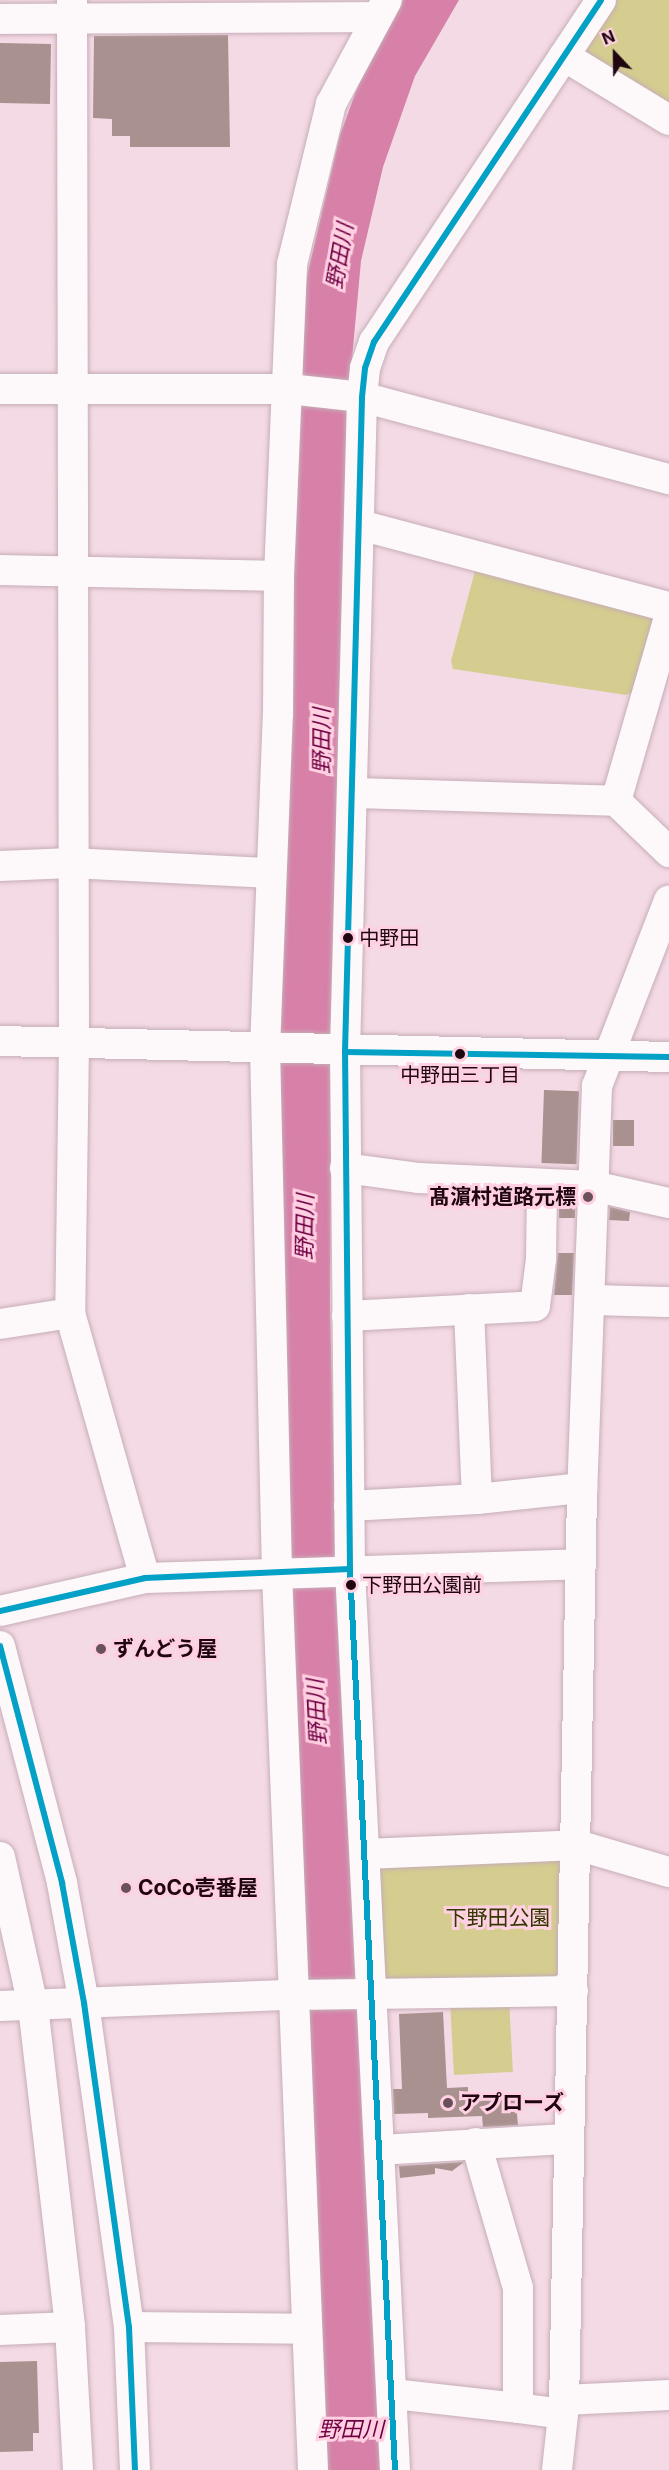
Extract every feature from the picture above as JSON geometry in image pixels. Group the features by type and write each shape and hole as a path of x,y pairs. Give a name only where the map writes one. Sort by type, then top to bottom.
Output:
{"street":[{"path":"395,2470 394,2394 350,1569 345,1052 354,793 362,397 365,368 374,342 601,0"},
{"path":"0,19 72,10 382,8 331,104 292,264 289,389 279,576 265,1049 277,1573 292,1995 313,2470"},
{"path":"72,10 74,572 71,863 74,1043 70,1313 145,1578"},
{"path":"564,56 669,120"},
{"path":"0,389 289,389 362,397 669,479"},
{"path":"360,525 669,607"},
{"path":"0,570 279,576"},
{"path":"616,801 669,617"},
{"path":"354,793 616,801 669,852"},
{"path":"0,866 71,863 271,873"},
{"path":"557,2470 564,2407 567,2139 577,1845 582,1488 597,1086 669,900"},
{"path":"0,1041 345,1052 669,1057"},
{"path":"345,1168 419,1178 467,1177 542,1184 593,1185 669,1203"},
{"path":"346,1316 536,1306 541,1259 542,1184"},
{"path":"590,1300 669,1302"},
{"path":"469,1309 477,1499"},
{"path":"0,1324 70,1313"},
{"path":"349,1506 477,1499 582,1488"},
{"path":"0,1611 145,1578 350,1569 581,1564"},
{"path":"0,1646 62,1883 84,2003 129,2327 135,2470"},
{"path":"365,1854 577,1845 669,1872"},
{"path":"0,1857 33,2006 70,2326 78,2470"},
{"path":"0,2006 292,1995 374,1996 573,1991"},
{"path":"380,2150 567,2139"},
{"path":"476,2143 518,2288 518,2408"},
{"path":"0,2330 70,2326"},
{"path":"129,2327 306,2329"},
{"path":"394,2394 518,2408 564,2407 669,2395"}],"green space":[{"path":"617,0 669,0 669,103 589,59 585,49"},
{"path":"476,567 650,611 655,623 637,690 626,695 453,669 451,661"},
{"name":"下野田公園","path":"565,1860 564,1966 557,1977 391,1984 381,1973 374,1872 381,1863"},
{"path":"509,1998 513,2072 454,2075 450,2001"}],"water":[{"name":"野田川","path":"398,0 459,0 415,76 383,167 361,261 350,380 332,1024 330,1301 336,1577 383,2470 322,2470 280,1304 280,1025 299,372 304,289 340,135 363,72"}],"building":[{"path":"228,35 230,147 130,147 130,136 112,136 112,119 93,118 94,36"},
{"path":"0,43 51,44 50,104 0,103"},
{"path":"544,1090 579,1091 576,1164 541,1163"},
{"path":"613,1120 634,1120 634,1146 613,1146"},
{"path":"559,1202 575,1202 575,1218 559,1218"},
{"path":"610,1207 630,1212 629,1221 609,1220"},
{"path":"558,1253 574,1253 572,1295 554,1295"},
{"path":"443,2012 447,2088 468,2087 468,2097 515,2092 518,2125 483,2127 482,2116 428,2118 428,2113 394,2114 393,2089 402,2089 399,2014"},
{"path":"464,2162 452,2171 435,2168 435,2174 400,2178 399,2166"},
{"path":"37,2361 39,2433 33,2433 33,2451 0,2452 0,2362"}],"transit line":[{"path":"395,2470 350,1569 345,1052 362,397 365,368 374,342 601,0"},
{"path":"345,1052 669,1057"},
{"path":"0,1611 145,1578 350,1569"},
{"path":"0,1646 62,1883 84,2003 129,2327 135,2470"}],"place":[{"name":"中野田","path":"348,938"},
{"name":"中野田三丁目","path":"460,1054"},
{"name":"髙濵村道路元標","path":"588,1197"},
{"name":"下野田公園前","path":"351,1585"},
{"name":"ずんどう屋","path":"101,1649"},
{"name":"CoCo壱番屋","path":"126,1888"},
{"name":"アプローズ","path":"448,2103"}]}
